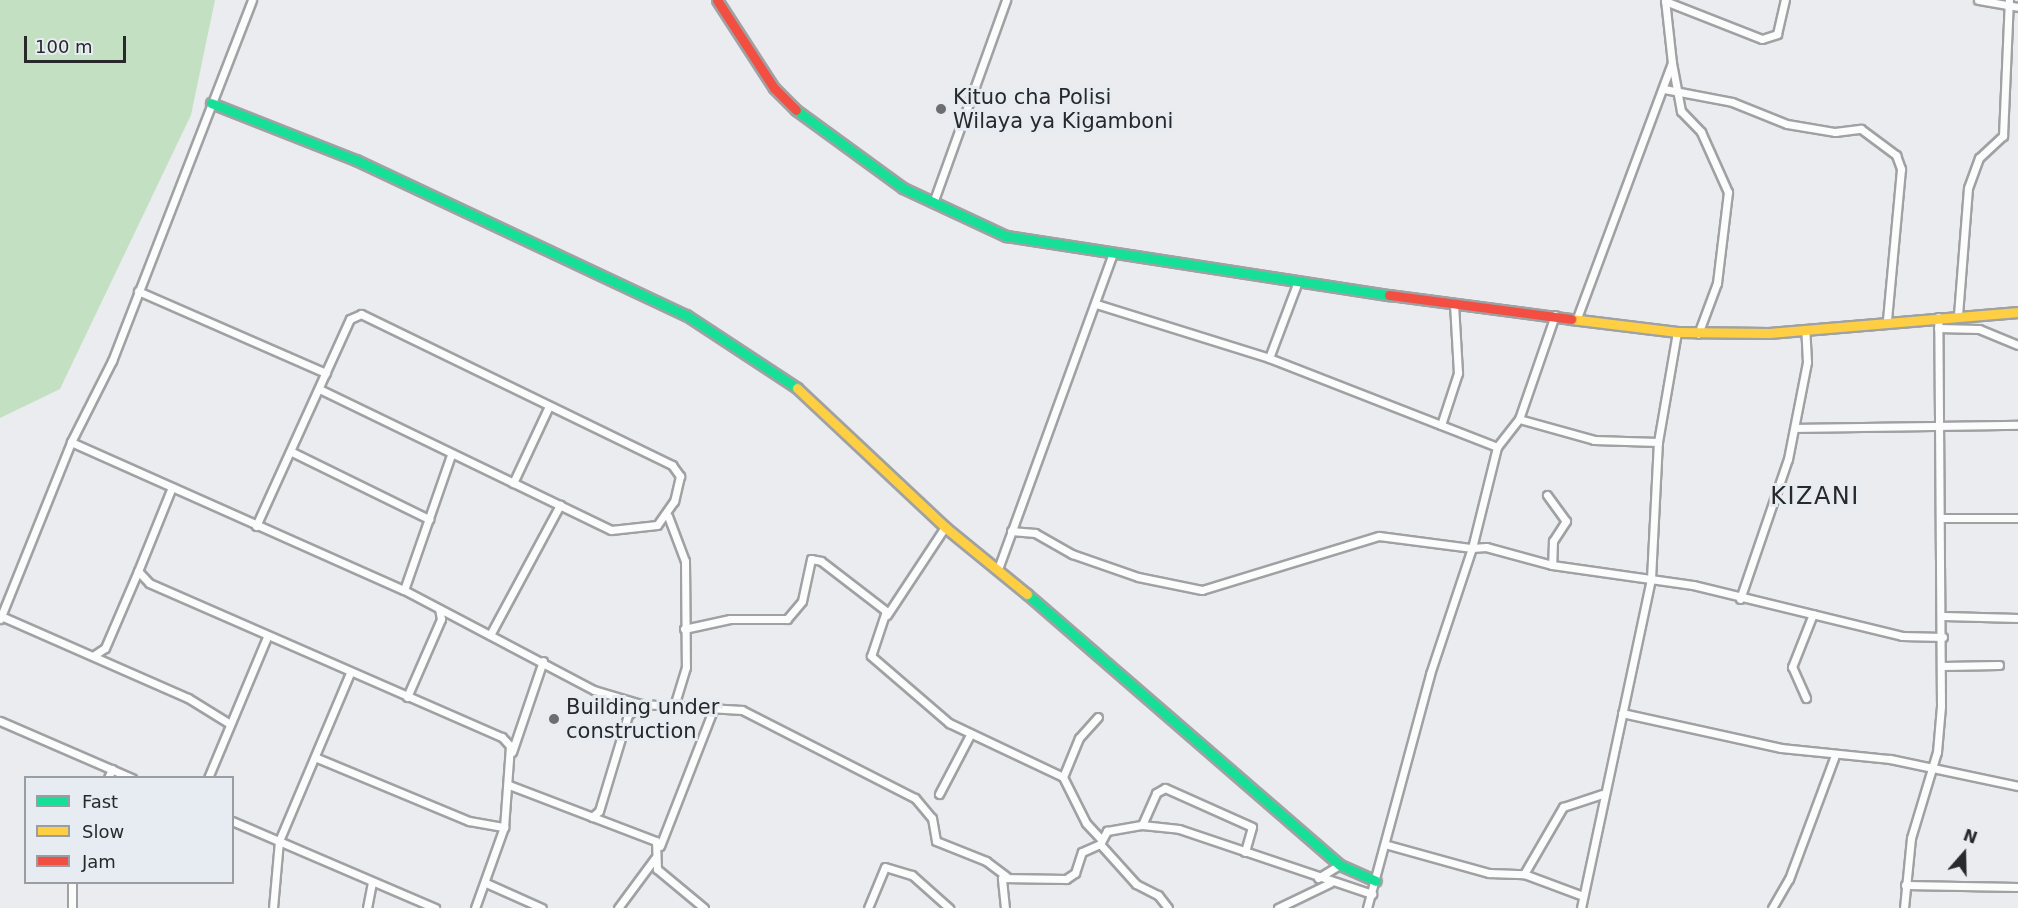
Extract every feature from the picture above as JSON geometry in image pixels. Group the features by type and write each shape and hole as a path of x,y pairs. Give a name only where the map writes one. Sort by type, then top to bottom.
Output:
{"street":[{"path":"230,724 222,715 107,662 1,618 71,442 112,361 252,0"},
{"path":"717,0 751,57 795,110 854,156 933,203 1006,236 1112,256 1297,284 1698,334 1804,329 2018,312"},
{"path":"933,203 1006,0"},
{"path":"1698,334 1717,282 1728,192 1701,132 1682,111 1680,91 1672,63 1665,0 1762,39 1777,34 1785,0"},
{"path":"1978,0 2009,3 2018,7"},
{"path":"1958,315 1968,188 1979,158 2003,136 2009,3"},
{"path":"1577,318 1672,63"},
{"path":"1664,89 1732,102 1786,124 1835,132 1861,129 1896,155 1901,169 1887,321"},
{"path":"211,103 356,160 686,315 795,386 945,527 998,569 1340,866 1376,881"},
{"path":"998,569 1112,256"},
{"path":"1269,358 1297,284"},
{"path":"138,291 326,373"},
{"path":"1441,425 1458,373 1454,303"},
{"path":"1096,304 1269,358 1497,447"},
{"path":"256,526 321,390 350,319 361,314 677,470 680,476 668,516 657,525 620,532 451,455 321,390"},
{"path":"1368,907 1388,845 1430,674 1477,535 1497,447 1519,419 1555,315"},
{"path":"1904,908 1905,885 1918,809 1934,767 1943,666 1938,317"},
{"path":"1938,328 1978,329 2018,345"},
{"path":"1740,599 1781,485 1795,428 1807,362 1804,329"},
{"path":"1581,908 1602,794 1651,579 1658,442 1677,332"},
{"path":"513,483 549,406"},
{"path":"1519,419 1594,440 1658,442"},
{"path":"1795,428 2018,425"},
{"path":"71,442 404,590 489,635 625,701 641,704 715,705 742,710 900,789 926,808 936,841 986,861 1006,876 1066,879 1075,873 1082,852 1100,841 1142,825 1179,829 1330,883 1372,894"},
{"path":"292,452 429,519"},
{"path":"404,590 451,455"},
{"path":"107,662 105,648 172,488"},
{"path":"1547,495 1566,521 1553,541 1552,566"},
{"path":"551,501 552,513"},
{"path":"489,635 552,513 560,505"},
{"path":"668,516 685,561 685,684 675,704"},
{"path":"1941,518 2018,518"},
{"path":"657,525 674,533"},
{"path":"945,527 887,615 871,656 970,735 1063,777 1086,823 1100,841 1136,884 1158,895 1168,908"},
{"path":"1011,531 1035,533 1072,554 1138,577 1202,590 1379,536 1472,549 1486,547 1552,566 1651,579 1902,636 1943,637"},
{"path":"1477,535 1486,547"},
{"path":"684,629 730,619 794,615 811,558 887,615"},
{"path":"138,571 150,583 267,637 502,737 511,755"},
{"path":"407,696 441,619 439,609"},
{"path":"1806,698 1792,667 1813,614"},
{"path":"1944,616 2018,618"},
{"path":"208,776 267,637"},
{"path":"93,656 105,648"},
{"path":"475,908 486,883 504,827 511,755 543,661"},
{"path":"1943,666 1999,665"},
{"path":"273,908 280,853 279,842 317,758 350,674"},
{"path":"592,817 599,811 628,715 625,701"},
{"path":"628,715 641,704"},
{"path":"618,908 655,858 715,705"},
{"path":"1622,713 1835,755 1934,767 2018,786"},
{"path":"222,715 235,714"},
{"path":"1063,777 1079,738 1098,717"},
{"path":"0,721 130,776"},
{"path":"939,794 970,735"},
{"path":"1772,908 1792,872 1835,755"},
{"path":"317,758 468,821 504,827"},
{"path":"108,776 112,769"},
{"path":"509,785 660,846"},
{"path":"1142,825 1156,793 1165,788 1252,827 1245,852"},
{"path":"1524,874 1563,807 1602,794"},
{"path":"234,822 435,908"},
{"path":"1388,845 1489,873 1524,874 1583,896"},
{"path":"280,853 290,846"},
{"path":"655,858 660,874 704,908"},
{"path":"1318,878 1340,866"},
{"path":"868,908 885,867 912,875 949,908"},
{"path":"1005,908 1000,880 1006,876"},
{"path":"367,908 372,882"},
{"path":"486,883 542,908"},
{"path":"1278,908 1330,883"},
{"path":"72,884 72,908"},
{"path":"1905,885 2018,887"}],"green space":[{"path":"0,0 215,0 191,115 60,389 0,418"}],"traffic: fast":[{"path":"211,103 356,160 686,315 797,388"},
{"path":"796,110 903,188 1006,236 1389,295"},
{"path":"1027,594 1340,865 1376,881"}],"traffic: slow":[{"path":"1571,319 1677,332 1769,333 2018,312"},
{"path":"797,388 945,527 1027,594"}],"traffic: jam":[{"path":"717,0 774,88 796,110"},
{"path":"1389,295 1571,319"}],"place":[{"name":"Kituo cha Polisi Wilaya ya Kigamboni","path":"941,109"},
{"name":"Building under construction","path":"554,719"}],"district":[{"name":"KIZANI","path":"1815,497"}]}
